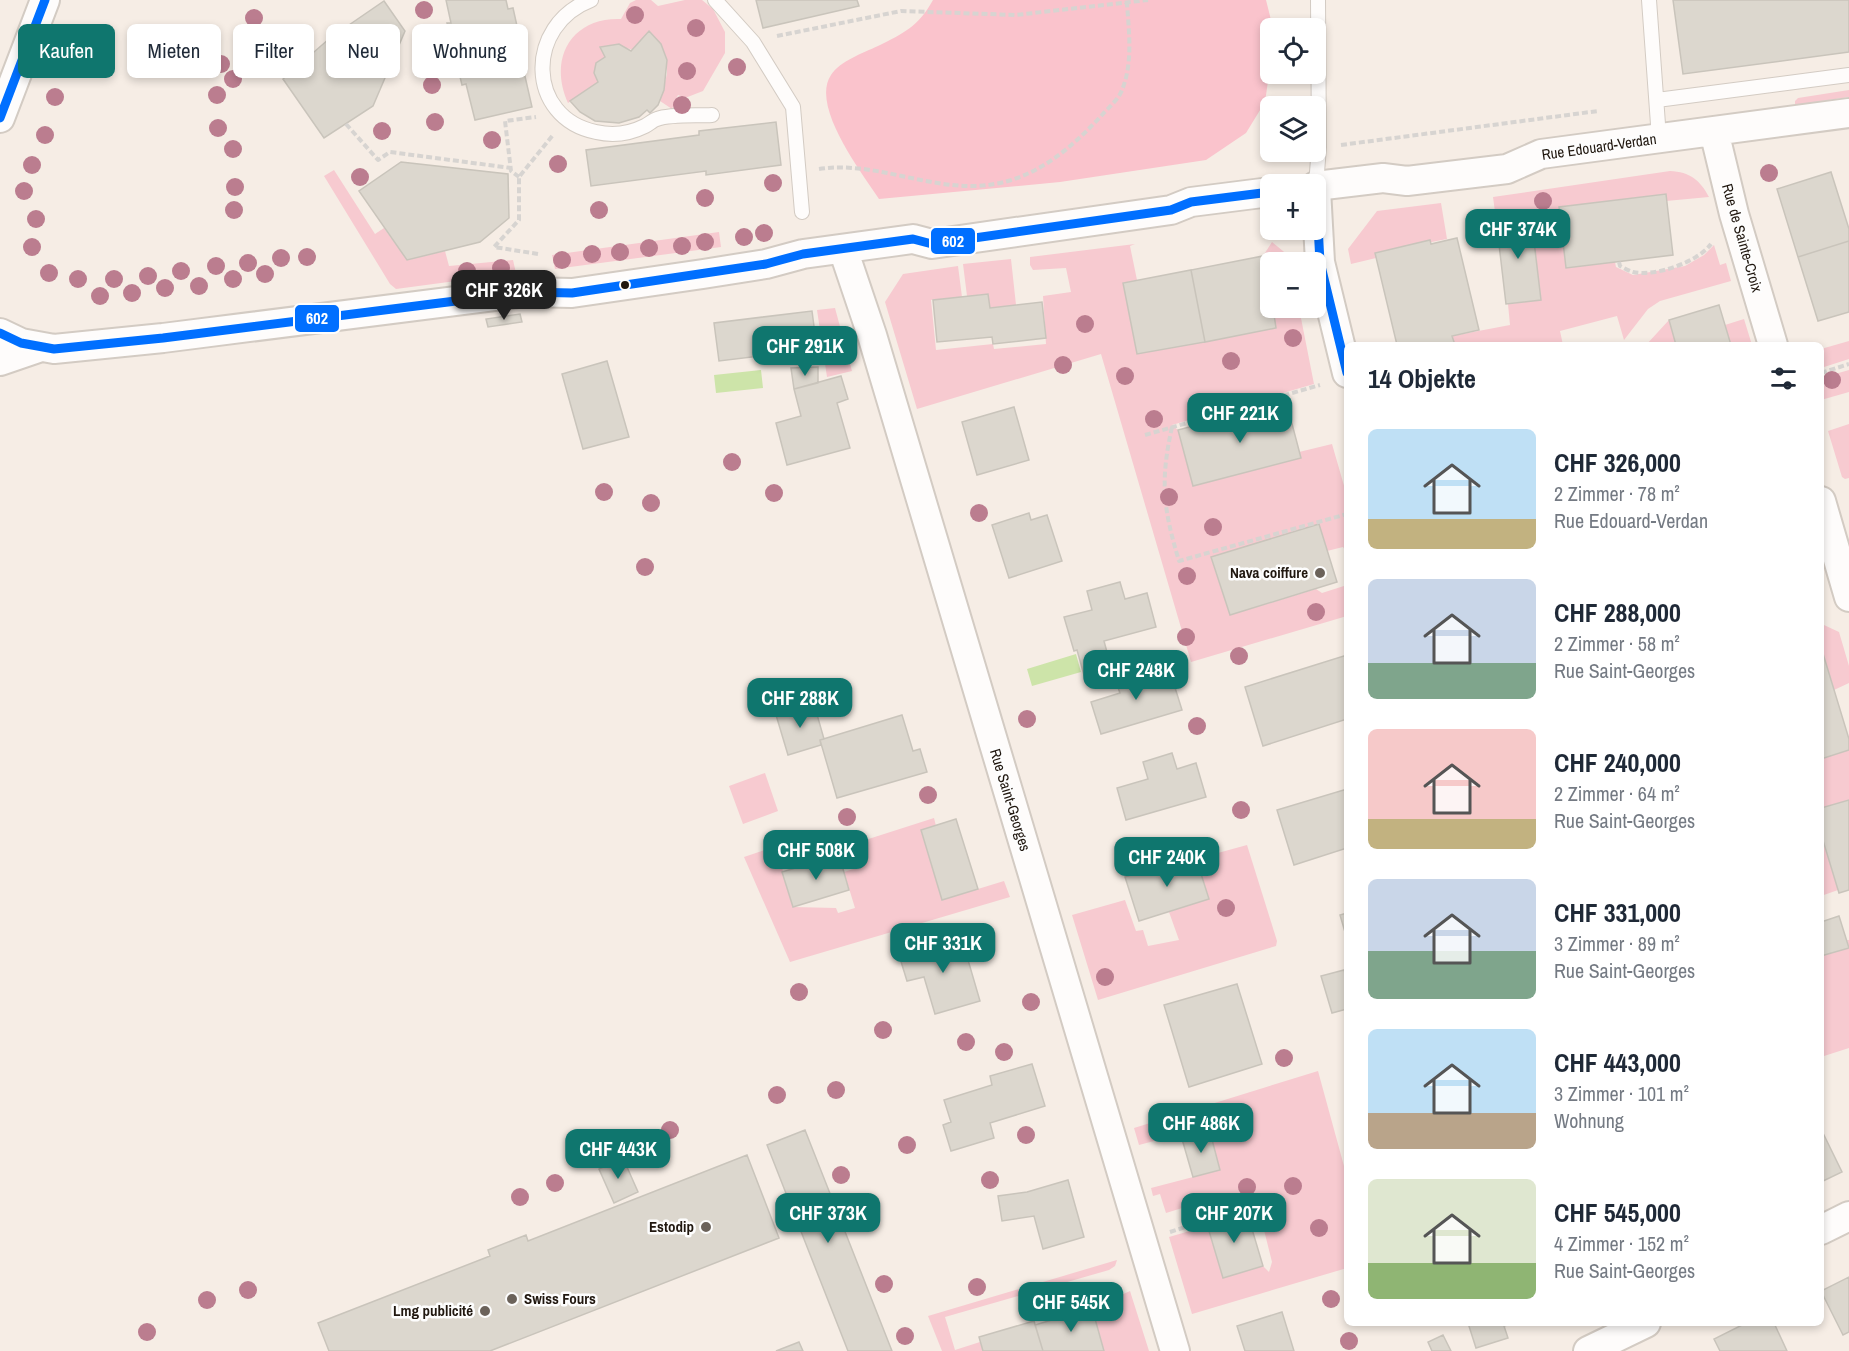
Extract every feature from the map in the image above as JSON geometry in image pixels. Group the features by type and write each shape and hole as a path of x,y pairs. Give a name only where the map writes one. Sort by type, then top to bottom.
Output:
{"street":[{"path":"0,118 45,0"},
{"name":"Rue Edouard-Verdan","path":"1326,186 1383,178 1407,181 1507,169 1541,154 1849,113"},
{"name":"Rue de Sainte-Croix","path":"1714,131 1734,214 1772,342"},
{"path":"0,333 21,343 38,348 54,349 163,339 527,292 572,293 766,264 803,254 913,239 932,243 942,242 1171,210 1191,202 1260,193"},
{"path":"1319,240 1320,262 1344,361"},
{"name":"Rue Saint-Georges","path":"843,249 878,357 1175,1351"},
{"path":"0,361 38,348"},
{"path":"1824,511 1849,597"},
{"path":"1824,1228 1849,1216"},
{"path":"1588,1351 1632,1332"}],"lane":[{"path":"591,0 578,5 561,18 550,32 544,49 542,68 545,86 552,102 564,115 577,126 609,135 628,133 656,119 712,116"},
{"path":"716,0 753,42 793,107 802,212"},
{"path":"1318,0 1319,96"},
{"path":"1649,0 1659,138"},
{"path":"1657,100 1849,75"}],"path":[{"path":"753,42 885,12 1016,15 1148,0"},
{"path":"798,172 847,168 974,186 1016,180 1041,168 1076,143 1122,92 1130,46 1125,2"},
{"path":"1326,146 1598,111"},
{"path":"519,177 511,168 505,121 564,115"},
{"path":"538,254 494,247 519,220 519,177 564,115"},
{"path":"346,124 378,160 390,152 511,168"},
{"path":"1619,262 1620,266 1635,272 1686,264 1707,250 1734,214"},
{"path":"1824,372 1849,364"},
{"path":"1144,435 1321,384"},
{"path":"1172,426 1166,453 1164,491 1166,517 1179,561 1344,515"},
{"path":"1159,1236 1238,1210"}],"shaded area":[{"path":"636,0 651,0 658,6 685,0 702,0 713,9 725,32 725,53 703,91 685,98 678,95 672,109 660,101 667,74 667,60 616,46 608,46 600,47 605,57 594,73 598,82 568,103 562,87 561,71 568,44 577,33 589,25 604,20 621,19 630,3"},
{"path":"933,0 1266,0 1270,18 1260,18 1260,84 1268,84 1266,96 1260,96 1260,110 1246,133 1206,160 1060,182 879,199 851,157 832,121 827,104 826,88 831,75 840,66 910,28"},
{"path":"1849,90 1849,97 1795,105 1798,98"},
{"path":"334,170 375,234 384,228 407,260 445,251 449,266 513,260 516,273 396,289 390,284 324,176"},
{"path":"1670,171 1689,175 1702,186 1709,197 1666,201 1665,194 1559,207 1566,268 1615,262 1616,267 1633,275 1685,266 1704,255 1714,245 1720,265 1726,263 1731,281 1660,301 1648,309 1624,340 1617,316 1560,331 1562,342 1454,342 1452,336 1510,325 1508,304 1541,300 1531,216 1496,219 1493,197"},
{"path":"1441,203 1447,239 1375,253 1376,258 1351,264 1348,249 1377,211"},
{"path":"719,232 721,247 555,269 552,255"},
{"path":"1272,242 1284,252 1266,252"},
{"path":"1135,244 1130,246 1137,280 1123,283 1137,354 1276,328 1274,318 1301,318 1314,384 1172,425 1178,430 1193,486 1300,458 1299,452 1332,444 1344,486 1344,548 1211,558 1230,615 1316,589 1322,593 1344,586 1344,617 1191,662 1101,354 917,409 885,302 903,274 958,266 962,297 931,300 936,350 993,344 994,349 1046,344 1043,296 1071,292 1066,268 1033,270 1030,257"},
{"path":"1011,259 1016,305 990,308 988,294 967,296 963,264"},
{"path":"835,308 852,371 827,377 817,310"},
{"path":"1744,319 1751,342 1730,342 1725,325"},
{"path":"1669,320 1675,342 1649,342"},
{"path":"1849,341 1849,359 1824,367 1824,348"},
{"path":"761,370 763,388 716,393 714,375"},
{"path":"1849,370 1849,392 1824,399 1824,377"},
{"path":"1849,424 1849,478 1845,479 1842,477 1828,431"},
{"path":"1824,625 1839,632 1849,666 1849,683 1834,690 1824,657"},
{"path":"1076,654 1081,672 1032,686 1027,669"},
{"path":"1849,750 1849,800 1824,807 1824,758"},
{"path":"765,773 778,811 743,824 729,786"},
{"path":"934,818 936,826 921,831 942,900 1004,881 1010,897 790,962 744,857 776,846 793,907 836,908 838,913 855,908 844,872 863,866 856,843"},
{"path":"1247,845 1277,941 1276,946 1098,1000 1072,915 1125,900 1136,931 1143,930 1148,946 1179,940 1169,912 1209,898 1196,859"},
{"path":"1824,845 1838,890 1824,895"},
{"path":"1849,948 1849,1048 1824,1056 1824,954"},
{"path":"1318,1071 1344,1166 1344,1269 1192,1314 1169,1237 1207,1226 1223,1277 1263,1266 1269,1272 1272,1262 1257,1202 1195,1218 1192,1205 1166,1213 1160,1194 1153,1196 1151,1188 1220,1170 1210,1132 1182,1139 1180,1134 1139,1145 1134,1128"},
{"path":"1117,1260 1115,1266 1109,1270 945,1317 955,1350 980,1342 983,1351 942,1351 928,1316"},
{"path":"1130,1291 1149,1351 1104,1351 1092,1308"}],"building":[{"path":"446,0 506,0 508,9 513,8 517,24 447,23 451,23"},
{"path":"756,0 857,0 859,6 763,28"},
{"path":"1673,0 1849,0 1849,52 1683,74"},
{"path":"384,1 405,31 400,43 400,24 350,24"},
{"path":"649,31 661,44 667,60 664,90 658,105 650,113 647,110 639,117 619,123 595,121 580,112 570,101 598,82 594,73 596,63 605,57 600,47 619,44 631,51"},
{"path":"326,41 326,78 385,78 373,106 324,138 283,79 314,78 314,52"},
{"path":"460,78 525,78 532,107 475,120 466,84 462,85"},
{"path":"776,122 781,165 706,175 706,171 591,186 586,150 699,135 699,131"},
{"path":"401,162 508,174 509,218 480,242 407,260 359,191"},
{"path":"1831,172 1849,229 1849,241 1798,257 1777,189"},
{"path":"1666,194 1673,255 1566,268 1559,207"},
{"path":"1531,216 1541,300 1506,304 1496,219"},
{"path":"1457,238 1479,330 1452,336 1454,342 1396,342 1375,253 1430,240 1431,244"},
{"path":"1849,241 1849,312 1818,321 1798,257"},
{"path":"1260,257 1260,318 1274,318 1276,328 1205,342 1191,270"},
{"path":"1191,270 1205,342 1137,354 1123,283"},
{"path":"988,294 990,308 1042,302 1046,338 993,344 992,337 937,342 933,300"},
{"path":"1719,305 1730,342 1675,342 1669,320"},
{"path":"812,311 817,349 719,361 714,323"},
{"path":"520,314 522,322 488,327 486,319"},
{"path":"607,361 629,437 583,449 562,374"},
{"path":"818,367 818,383 794,389 791,368"},
{"path":"841,376 848,399 837,403 850,448 787,465 776,423 801,416 794,389"},
{"path":"1286,401 1301,458 1193,486 1178,430"},
{"path":"1014,407 1029,460 977,475 962,422"},
{"path":"1029,513 1031,520 1047,515 1062,561 1009,578 992,525"},
{"path":"1319,524 1337,582 1230,615 1211,557"},
{"path":"1120,582 1125,599 1147,593 1156,627 1104,641 1111,667 1084,675 1064,617 1092,610 1087,591"},
{"path":"1344,656 1344,720 1263,746 1245,687"},
{"path":"1824,657 1849,739 1849,750 1824,758"},
{"path":"1148,667 1153,683 1172,678 1182,710 1101,734 1091,702 1120,693 1114,677"},
{"path":"814,704 824,739 820,740 821,745 788,755 776,715"},
{"path":"902,715 913,751 920,749 927,772 837,798 820,740"},
{"path":"1172,753 1177,769 1196,763 1206,797 1126,820 1117,788 1148,779 1143,762"},
{"path":"1344,790 1344,849 1294,865 1277,810"},
{"path":"1849,800 1849,890 1839,893 1824,844 1824,807"},
{"path":"956,819 978,889 942,900 921,830"},
{"path":"839,855 849,890 793,907 782,872"},
{"path":"1195,855 1209,899 1139,921 1125,877"},
{"path":"1344,914 1344,929 1340,915"},
{"path":"1839,916 1849,948 1824,955 1824,921"},
{"path":"961,936 980,1001 935,1014 924,977 907,981 899,955"},
{"path":"1344,970 1344,1010 1332,1013 1321,976"},
{"path":"1237,984 1262,1064 1189,1087 1164,1005"},
{"path":"1032,1064 1045,1106 990,1123 994,1138 951,1151 943,1125 951,1122 944,1100 992,1085 990,1076"},
{"path":"805,1130 892,1351 848,1351 767,1145"},
{"path":"1210,1132 1220,1170 1193,1177 1182,1139"},
{"path":"1824,1135 1842,1172 1824,1181"},
{"path":"747,1155 779,1238 490,1351 329,1351 318,1323 490,1256 488,1250 526,1235 528,1241"},
{"path":"623,1158 638,1192 614,1203 599,1169"},
{"path":"1068,1180 1084,1237 1043,1249 1034,1216 1002,1221 998,1196 1027,1192"},
{"path":"1246,1209 1263,1266 1223,1278 1206,1221"},
{"path":"1849,1277 1849,1332 1843,1335 1824,1297 1824,1290"},
{"path":"1092,1308 1104,1351 1043,1351 1035,1325"},
{"path":"1282,1312 1294,1351 1245,1351 1237,1326"},
{"path":"1034,1321 1043,1351 983,1351 979,1337"},
{"path":"1469,1326 1504,1326 1508,1338 1476,1348"},
{"path":"1740,1326 1775,1326 1787,1351 1720,1351 1714,1339"},
{"path":"1443,1335 1451,1351 1432,1351 1428,1342"},
{"path":"799,1342 803,1351 776,1351"}],"transit line":[{"name":"602","path":"0,118 45,0"},
{"name":"602","path":"0,333 21,343 54,349 163,338 527,292 572,293 766,264 803,254 913,239 932,244 1171,210 1191,202 1260,193"},
{"name":"602","path":"1319,240 1320,262 1344,361"}],"place":[{"name":"Nava coiffure","path":"1320,573"},
{"name":"Estodip","path":"706,1227"},
{"name":"Swiss Fours","path":"512,1299"},
{"name":"Lmg publicité","path":"485,1311"}]}
